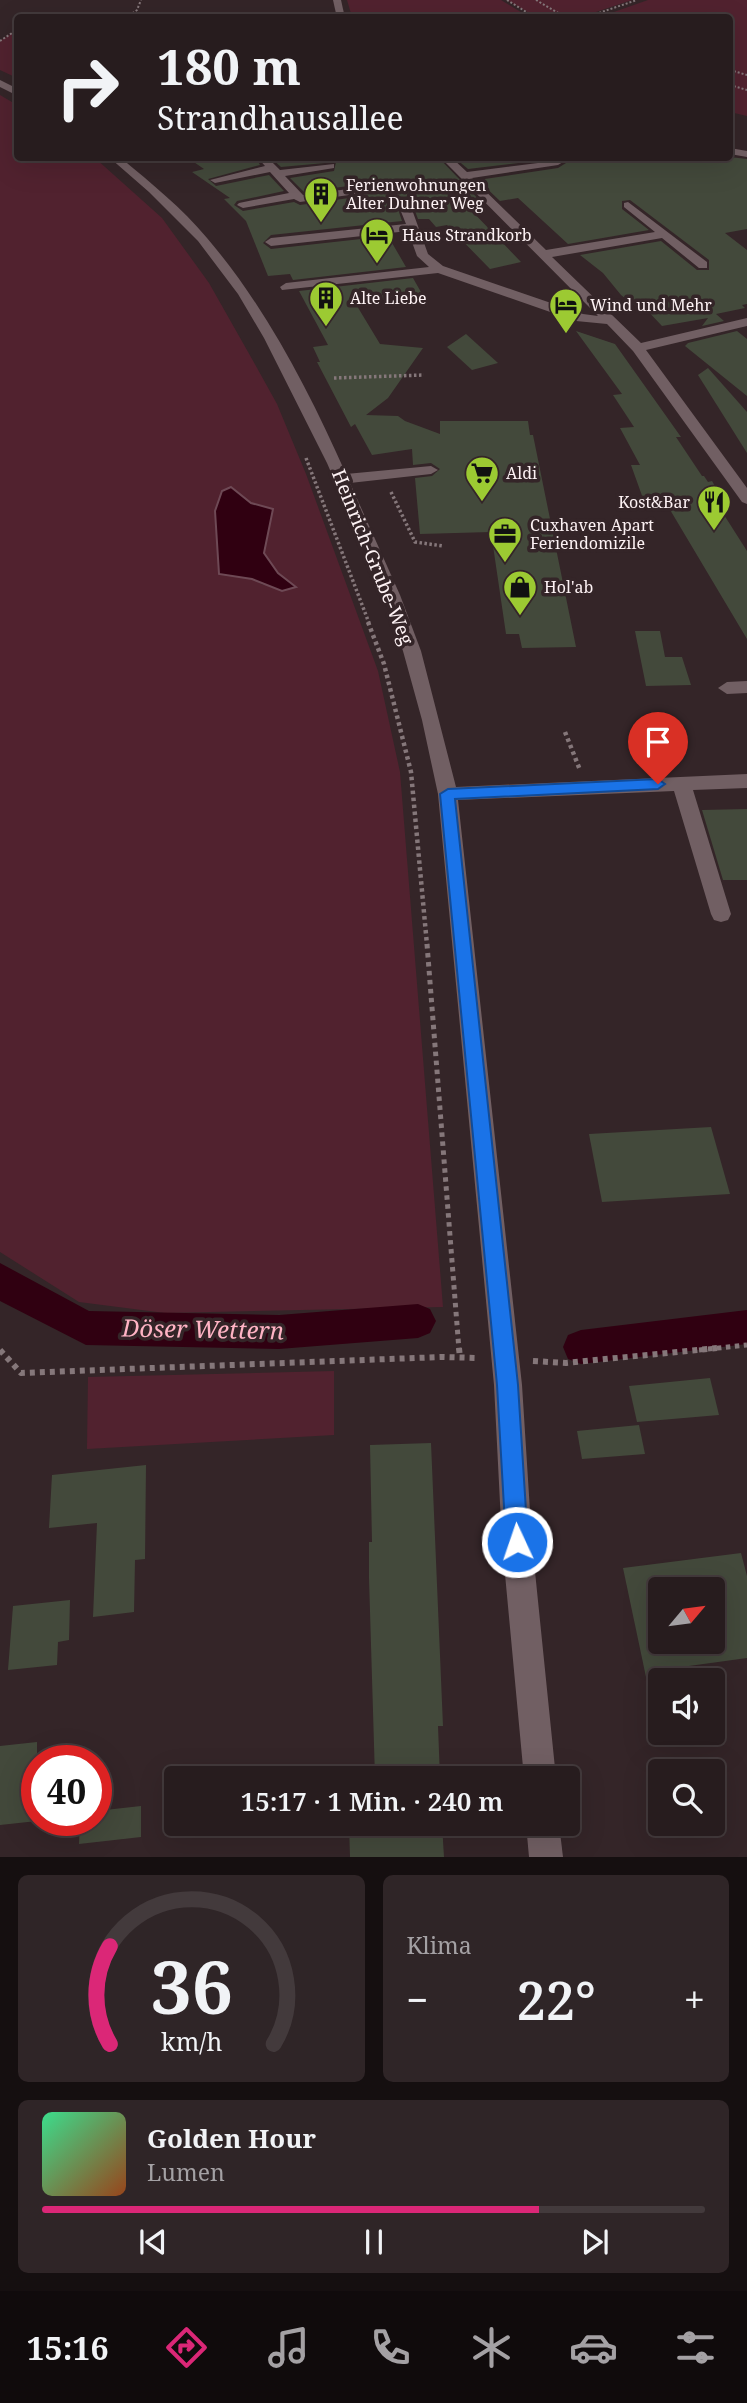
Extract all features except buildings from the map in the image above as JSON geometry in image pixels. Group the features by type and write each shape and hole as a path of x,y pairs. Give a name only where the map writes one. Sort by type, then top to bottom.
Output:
{"street":[{"name":"Heinrich-Grube-Weg","path":"119,161 202,239 244,293 296,384 392,594 412,651 431,720 448,794 505,1359 517,1542 539,1766"},
{"path":"266,161 300,199 356,191"},
{"path":"449,161 546,254 638,348 706,438 747,499"},
{"path":"464,176 558,162"},
{"path":"215,180 330,166"},
{"path":"243,205 296,195"},
{"path":"404,204 423,256 439,269 581,318 613,321"},
{"path":"628,205 703,265"},
{"path":"271,242 412,227"},
{"path":"546,254 665,234"},
{"path":"286,287 439,269"},
{"path":"638,348 747,322"},
{"path":"341,480 431,470"},
{"path":"727,688 747,687"},
{"path":"448,794 747,781"},
{"path":"682,784 721,914"},
{"path":"544,1836 546,1857"}],"path":[{"path":"507,0 530,14"},
{"path":"536,0 560,14"},
{"path":"596,14 637,0"},
{"path":"334,378 424,375"},
{"path":"302,445 384,664 411,772 437,1046 460,1358"},
{"path":"381,476 415,541 443,546"},
{"path":"565,732 586,786"},
{"path":"566,1363 747,1345"},
{"path":"1,1355 21,1373 460,1358 505,1359"}],"shaded area":[{"path":"347,0 501,0 524,14 351,14"},
{"path":"507,0 632,0 590,14 531,14"},
{"path":"648,0 747,0 747,116 733,113 733,14 611,13"},
{"path":"14,33 14,77 0,70 0,41"},
{"path":"0,95 14,103 14,161 98,161 162,218 209,283 252,359 277,404 306,474 378,671 400,772 443,1307 165,1313 79,1302 0,1252","holes":["251,503 273,509 264,553 278,573 263,585 252,579 219,574 215,511"]},
{"path":"231,487 251,503 273,509 264,553 278,573 296,587 282,591 252,579 219,574 215,511 222,491"},
{"path":"334,1371 334,1435 87,1449 88,1377"}],"waterway":[{"name":"Döser Wettern","path":"0,1279 10,1288 86,1328 279,1332 418,1321"},
{"name":"Döser Wettern","path":"581,1347 747,1327"}],"place":[{"name":"Ferienwohnungen Alter Duhner Weg","path":"321,224"},
{"name":"Haus Strandkorb","path":"377,265"},
{"name":"Alte Liebe","path":"326,328"},
{"name":"Wind und Mehr","path":"566,335"},
{"name":"Aldi","path":"482,503"},
{"name":"Kost&Bar","path":"714,532"},
{"name":"Cuxhaven Apart Feriendomizile","path":"505,564"},
{"name":"Hol'ab","path":"520,617"}],"route":[{"path":"517,1542 508,1385 448,794 658,784"}]}
